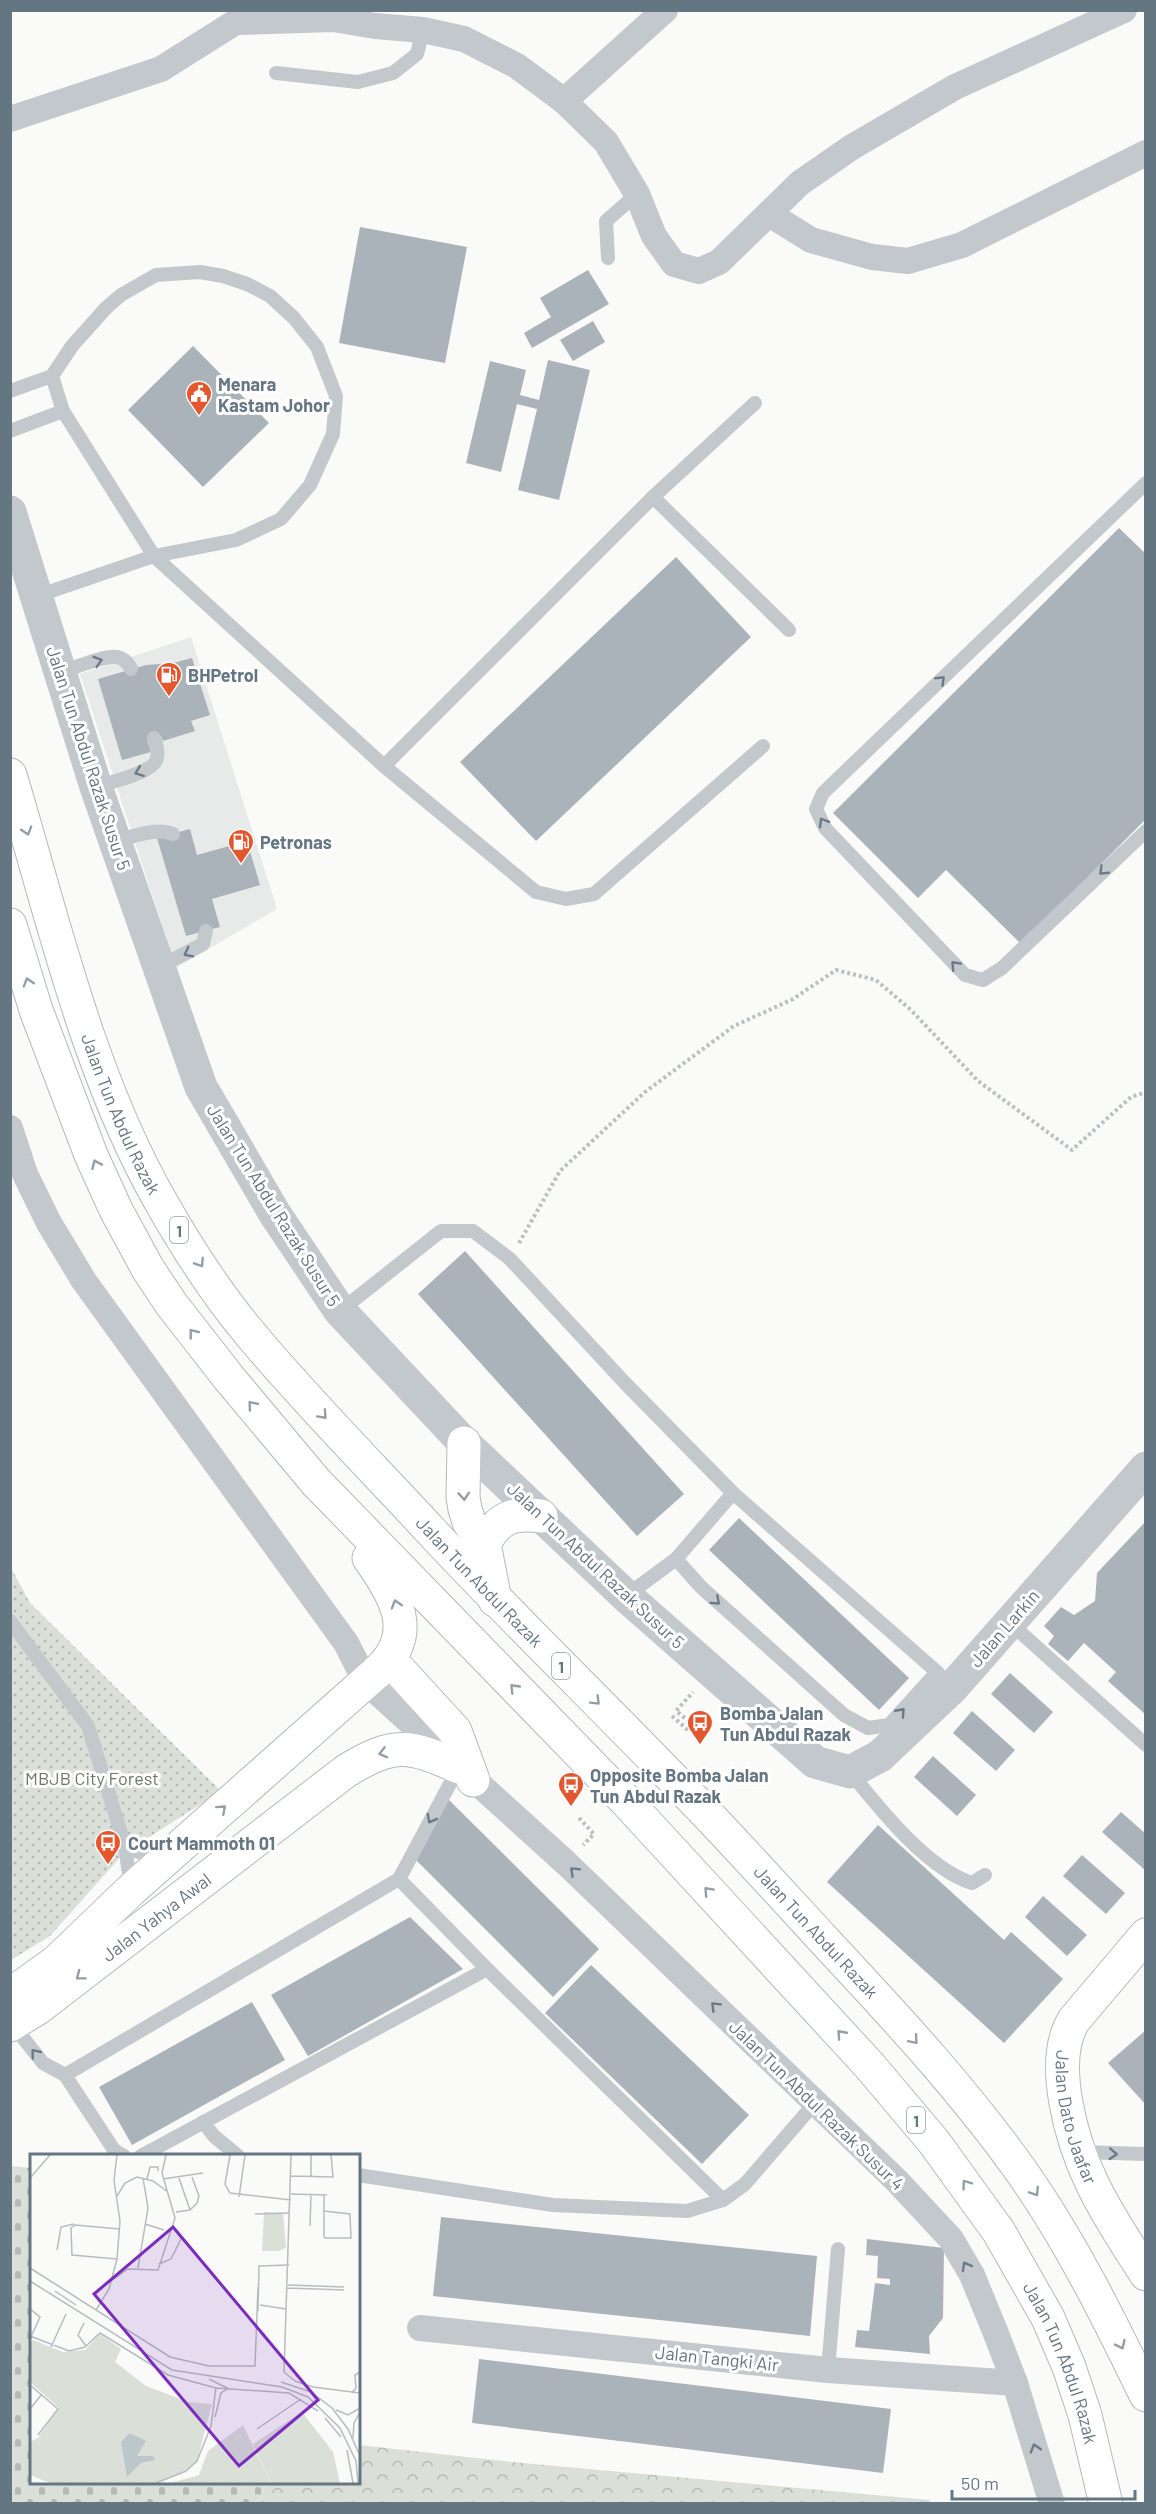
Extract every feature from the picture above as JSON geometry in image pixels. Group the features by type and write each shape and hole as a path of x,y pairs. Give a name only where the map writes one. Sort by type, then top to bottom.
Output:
{"main road":[{"name":"Jalan Tun Abdul Razak","path":"10,775 75,992 125,1127 162,1203 248,1332 495,1600 762,1872 966,2100 1026,2177 1072,2251 1146,2395"},
{"name":"Jalan Tun Abdul Razak","path":"10,925 36,1010 91,1155 148,1269 192,1332 316,1482 625,1800 869,2065 940,2151 999,2232 1048,2318 1069,2367 1085,2415 1106,2504"},
{"path":"464,1443 465,1509 470,1522 484,1544 495,1600"},
{"path":"316,1482 390,1588 398,1608 400,1636 378,1671 455,1731 466,1774"},
{"path":"484,1544 498,1523 509,1517 524,1513 541,1516"},
{"name":"Jalan Yahya Awal","path":"11,2015 56,1962 131,1890 378,1671"},
{"name":"Jalan Yahya Awal","path":"11,2015 48,2001 346,1771 368,1758 396,1750 420,1750 466,1774"},
{"name":"Jalan Dato Jaafar","path":"1142,1947 1094,1994 1065,2033 1062,2052 1067,2107 1091,2182 1146,2274"}],"street":[{"path":"564,101 665,10"},
{"path":"10,119 161,69 245,16 331,14 375,26 423,30 464,39 518,66 564,101 606,142 637,194 654,236 674,264 699,271 719,262 800,183 852,147 955,87 1124,10"},
{"path":"769,214 811,240 872,257 908,261 962,245 1146,153"},
{"name":"Jalan Tun Abdul Razak Susur 5","path":"10,512 96,787 201,1087 270,1206 340,1311 464,1443 626,1596 815,1762 850,1772"},
{"path":"10,1128 25,1174 49,1223 84,1281 346,1643 378,1671"},
{"name":"Jalan Larkin","path":"850,1772 880,1756 945,1680 1009,1622 1146,1468"},
{"name":"Jalan Tun Abdul Razak Susur 4","path":"466,1774 583,1879 903,2188 951,2239 972,2275 1015,2383 1052,2504"},
{"name":"Jalan Tangki Air","path":"420,2328 828,2370 1015,2383"}],"lane":[{"path":"276,73 358,82 393,73 417,54 423,30"},
{"path":"608,258 606,221 637,194"},
{"path":"10,391 52,376 88,326 121,295 156,275 200,272 247,284 270,296 288,312 317,347 336,396 333,434 310,485 281,519 236,540 154,556 37,596"},
{"path":"52,376 63,411 154,556 384,766 536,892 566,899 594,894 763,746"},
{"path":"384,766 653,497 755,404"},
{"path":"10,431 63,411"},
{"path":"1146,483 823,793 816,809 825,828 964,975 983,980 1002,968 1146,831"},
{"path":"653,497 789,630"},
{"path":"61,672 108,657 118,657 126,661 131,669"},
{"path":"96,787 146,770 154,764 158,756 154,738"},
{"path":"115,841 156,832 165,831 173,834"},
{"path":"159,967 203,945 206,931"},
{"path":"340,1311 441,1231 473,1231 510,1259 625,1383 733,1493 945,1680 889,1725 868,1728 844,1715 700,1587 676,1558"},
{"path":"626,1596 676,1558 733,1493"},
{"path":"10,1621 88,1726 125,1846 131,1890"},
{"path":"1009,1622 1146,1745"},
{"path":"850,1772 883,1813 948,1872 972,1883 985,1875"},
{"path":"65,2075 399,1879 466,1774"},
{"path":"125,1846 163,1862"},
{"path":"399,1879 487,1969 723,2200"},
{"path":"145,2154 487,1969"},
{"path":"11,2015 44,2063 65,2075 114,2150 121,2154"},
{"path":"360,2175 553,2205 687,2211 723,2200 745,2184 814,2104"},
{"path":"203,2122 214,2136 236,2154"},
{"path":"1080,2152 1146,2154"},
{"path":"828,2370 838,2249"}],"path":[{"path":"510,1259 560,1172 645,1092 734,1026 793,999 836,970 876,980 911,1010 978,1081 1072,1150 1131,1097 1146,1092"},
{"path":"672,1716 689,1731 694,1725 676,1711"},
{"path":"579,1818 594,1833"}],"shaded area":[{"path":"191,637 277,909 176,968 80,674"}],"green space":[{"name":"MBJB City Forest","path":"10,1566 30,1603 221,1791 123,1854 50,1936 11,1960"},
{"path":"11,2166 30,2168 30,2484 265,2484 260,2503 11,2503"},
{"path":"360,2445 512,2462 930,2500 930,2503 260,2504 265,2484 360,2484"}],"building":[{"path":"360,227 467,247 445,363 339,343"},
{"path":"588,270 609,304 532,348 524,333 551,317 540,298"},
{"path":"593,321 605,342 573,361 560,340"},
{"name":"Menara Kastam Johor","path":"193,346 269,423 203,487 128,410"},
{"path":"548,360 590,370 559,500 518,490 537,409 517,404 501,472 466,463 490,361 526,370 520,395 539,400"},
{"path":"1119,528 1146,554 1146,819 1021,944 946,870 918,898 833,813"},
{"path":"676,557 751,637 536,841 460,762"},
{"path":"192,658 210,715 191,721 195,731 163,741 161,736 147,740 151,752 122,760 98,679 146,665 173,663"},
{"path":"190,829 197,855 247,841 260,885 212,899 220,927 186,936 157,838"},
{"path":"465,1251 684,1494 637,1536 418,1294"},
{"path":"739,1518 909,1678 879,1710 709,1550"},
{"path":"1146,1521 1146,1715 1108,1681 1116,1672 1084,1643 1068,1661 1048,1644 1054,1636 1044,1626 1061,1607 1074,1615 1095,1601 1097,1573"},
{"path":"1010,1673 1053,1712 1034,1733 991,1694"},
{"path":"972,1711 1015,1750 996,1771 953,1733"},
{"path":"933,1756 976,1795 957,1816 914,1777"},
{"path":"447,1798 599,1949 553,1997 412,1856"},
{"path":"1121,1812 1146,1834 1146,1871 1102,1832"},
{"path":"878,1825 1004,1940 1011,1932 1063,1979 1004,2043 827,1882"},
{"path":"1082,1855 1125,1893 1106,1914 1063,1876"},
{"path":"1043,1896 1087,1935 1067,1956 1025,1917"},
{"path":"410,1917 463,1969 308,2056 271,1995"},
{"path":"591,1965 749,2115 702,2164 545,2013"},
{"path":"252,2002 285,2060 132,2145 99,2087"},
{"path":"1146,2030 1146,2105 1108,2063"},
{"path":"441,2217 817,2256 810,2336 433,2296"},
{"path":"867,2239 944,2248 943,2318 929,2336 930,2354 855,2347 857,2330 869,2331 875,2283 890,2285 890,2279 877,2278 878,2256 866,2255"},
{"path":"479,2359 891,2409 883,2473 472,2423"}],"place":[{"name":"Menara Kastam Johor","path":"199,417"},
{"name":"BHPetrol","path":"169,698"},
{"name":"Petronas","path":"241,865"},
{"name":"Bomba Jalan Tun Abdul Razak","path":"700,1746"},
{"name":"Opposite Bomba Jalan Tun Abdul Razak","path":"571,1808"},
{"name":"Court Mammoth 01","path":"108,1866"}]}
